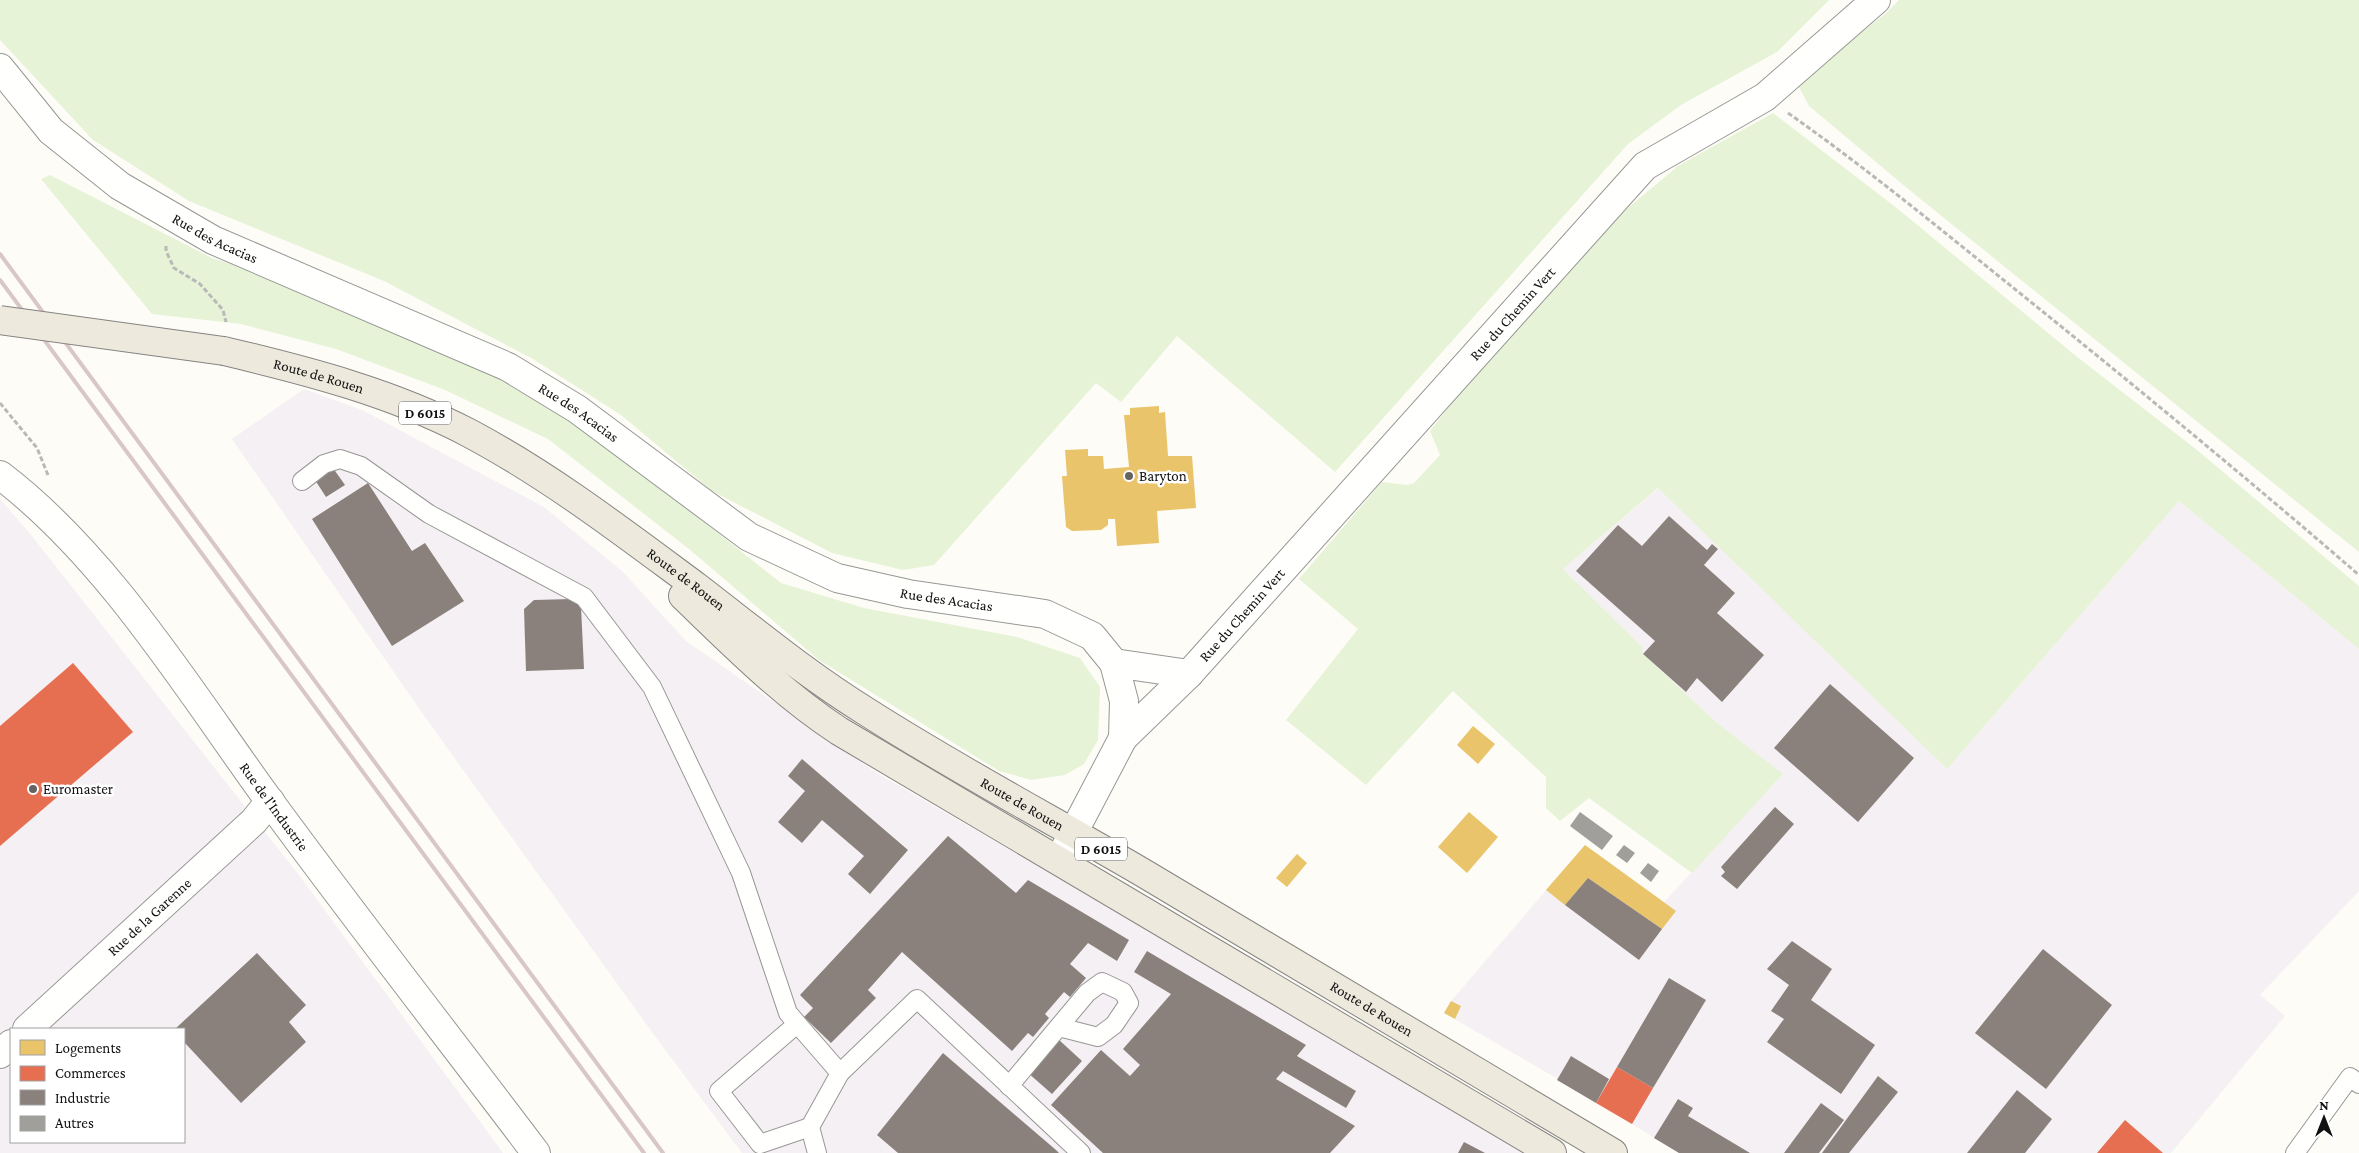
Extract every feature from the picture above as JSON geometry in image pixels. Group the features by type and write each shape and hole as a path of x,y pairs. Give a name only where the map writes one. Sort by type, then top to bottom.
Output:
{"main road":[{"name":"Route de Rouen","path":"0,320 226,340 306,371 408,406 467,432 532,470 604,520 698,588 763,640 836,693 914,742 1073,833 1613,1153"},
{"name":"Route de Rouen","path":"604,520 772,682 811,712 983,818 1059,860 1322,1016 1539,1150"}],"street":[{"name":"Rue du Chemin Vert","path":"1059,860 1123,738 1189,674 1645,166 1765,97 1876,0"},
{"name":"Rue des Acacias","path":"0,68 51,131 120,186 213,240 508,367 577,409 749,537 837,578 908,594 1045,614 1092,636 1114,663 1124,701 1123,738"},
{"name":"Rue de l'Industrie","path":"0,475 23,492 90,557 162,652 270,801 536,1153"},
{"name":"Rue du Chemin Vert","path":"1114,663 1189,674"},
{"name":"Rue de la Garenne","path":"28,1028 254,820 270,801"},
{"path":"0,1054 10,1045"}],"lane":[{"path":"302,481 324,464 340,459 361,466 429,514 584,597 652,687 742,873 788,1013 840,1073"},
{"path":"1322,1016 1340,990"},
{"path":"797,1024 719,1091 760,1144 810,1127 840,1073 917,999 1081,1153"},
{"path":"1009,1086 1059,1027"},
{"path":"2295,1153 2350,1077 2359,1084"},
{"path":"1539,1150 1554,1118"},
{"path":"810,1127 817,1153"}],"path":[{"path":"1765,97 1829,142 1962,246 2192,432 2359,575"},
{"path":"174,268 200,284 223,310 226,340"}],"shaded area":[{"path":"304,389 362,410 544,507 623,572 686,641 877,773 1532,1153 742,1153 652,1032 425,717 232,439"},
{"path":"1659,488 1947,769 2179,501 2359,649 2359,891 2260,995 2285,1016 2171,1153 1679,1153 1577,1090 1444,1013 1451,1001 1585,845 1664,902 1782,775 1717,723 1643,654 1642,647 1563,569"},
{"path":"0,499 31,535 299,875 503,1153 0,1153"}],"green space":[{"path":"0,0 1829,0 1777,52 1681,105 1628,144 1335,472 1177,336 1121,402 1096,383 934,565 903,570 832,553 712,491 621,415 533,359 384,281 189,201 93,140 0,40"},
{"path":"1899,0 2359,0 2359,552 1913,193 1809,106 1797,83 1885,14"},
{"path":"1773,113 1898,209 2076,356 2197,450 2359,586 2359,649 2179,501 1947,769 1658,488 1563,569 1642,647 1643,654 1717,723 1783,774 1692,873 1589,798 1560,821 1546,808 1546,777 1453,691 1366,785 1286,720 1358,629 1299,579 1382,482 1408,485 1414,483 1440,455 1430,431 1465,386 1622,213 1678,166"},
{"path":"50,175 212,258 273,277 443,348 581,425 781,583 864,608 1017,637 1080,658 1100,687 1098,740 1084,764 1065,775 1031,780 999,771 819,660 689,549 548,439 445,390 336,349 241,324 152,314 41,179"}],"building: Logements":[{"name":"Baryton","path":"1159,406 1159,413 1165,412 1168,456 1192,456 1196,508 1157,511 1159,543 1117,546 1115,519 1108,519 1108,525 1101,530 1072,531 1066,527 1062,476 1067,476 1065,450 1088,449 1088,456 1103,456 1104,469 1129,467 1124,415 1130,415 1130,408"},
{"path":"1473,726 1495,744 1478,764 1457,745"},
{"path":"1469,812 1498,837 1467,873 1438,847"},
{"path":"1585,845 1676,911 1662,929 1588,878 1565,905 1546,890"},
{"path":"1297,854 1307,863 1287,887 1276,878"},
{"path":"1451,1001 1461,1006 1455,1019 1444,1013"}],"building: Commerces":[{"name":"Euromaster","path":"73,663 133,732 0,846 0,726"},
{"path":"1617,1067 1653,1088 1632,1124 1596,1103"},
{"path":"2125,1120 2163,1153 2097,1153"}],"building: Industrie":[{"path":"333,468 345,485 326,497 315,480"},
{"path":"368,483 412,551 425,543 464,601 392,646 312,519"},
{"path":"1669,516 1707,550 1712,544 1718,549 1704,565 1735,593 1717,613 1764,655 1722,702 1697,678 1686,692 1643,654 1655,641 1576,571 1618,525 1642,546"},
{"path":"571,599 581,607 584,669 526,671 524,609 534,600"},
{"path":"1830,684 1914,758 1858,822 1774,748"},
{"path":"802,759 908,850 870,894 848,874 864,856 822,820 802,843 778,822 805,791 788,776"},
{"path":"1775,807 1794,824 1737,889 1721,876 1725,872 1721,867"},
{"path":"948,836 1016,893 1028,880 1129,940 1117,961 1088,943 1070,964 1086,978 1070,997 1064,992 1045,1014 1049,1018 1033,1037 1028,1033 1012,1051 902,952 868,990 876,998 831,1043 804,1017 813,1008 800,995"},
{"path":"1588,878 1662,929 1639,960 1565,905"},
{"path":"1792,941 1832,969 1811,1000 1875,1045 1841,1094 1767,1042 1784,1019 1771,1011 1789,985 1767,969"},
{"path":"2043,949 2112,1005 2046,1089 1975,1033"},
{"path":"1147,951 1306,1045 1297,1056 1356,1091 1346,1108 1283,1071 1276,1079 1355,1126 1330,1153 1103,1153 1051,1105 1101,1050 1130,1076 1140,1065 1123,1049 1171,994 1134,972"},
{"path":"257,953 306,1005 289,1022 306,1042 241,1103 185,1043 185,1028 176,1028"},
{"path":"1669,978 1706,1000 1653,1088 1617,1067"},
{"path":"1058,1039 1082,1061 1052,1094 1027,1072"},
{"path":"943,1053 1059,1153 898,1153 877,1135"},
{"path":"1571,1056 1609,1079 1596,1103 1557,1080"},
{"path":"1878,1076 1898,1092 1849,1153 1822,1153"},
{"path":"2017,1090 2052,1119 2025,1153 1967,1153"},
{"path":"1678,1099 1693,1108 1688,1116 1750,1153 1679,1153 1654,1138"},
{"path":"1821,1103 1844,1120 1819,1153 1784,1153"},
{"path":"1464,1142 1485,1153 1458,1153"}],"building: Autres":[{"path":"1580,812 1613,836 1602,850 1570,826"},
{"path":"1624,845 1635,853 1627,863 1616,855"},
{"path":"1648,863 1659,871 1651,882 1640,873"}],"railway":[{"path":"0,254 663,1153"},
{"path":"0,280 644,1153"}],"place":[{"name":"Baryton","path":"1129,476"},
{"name":"Euromaster","path":"33,789"}]}
